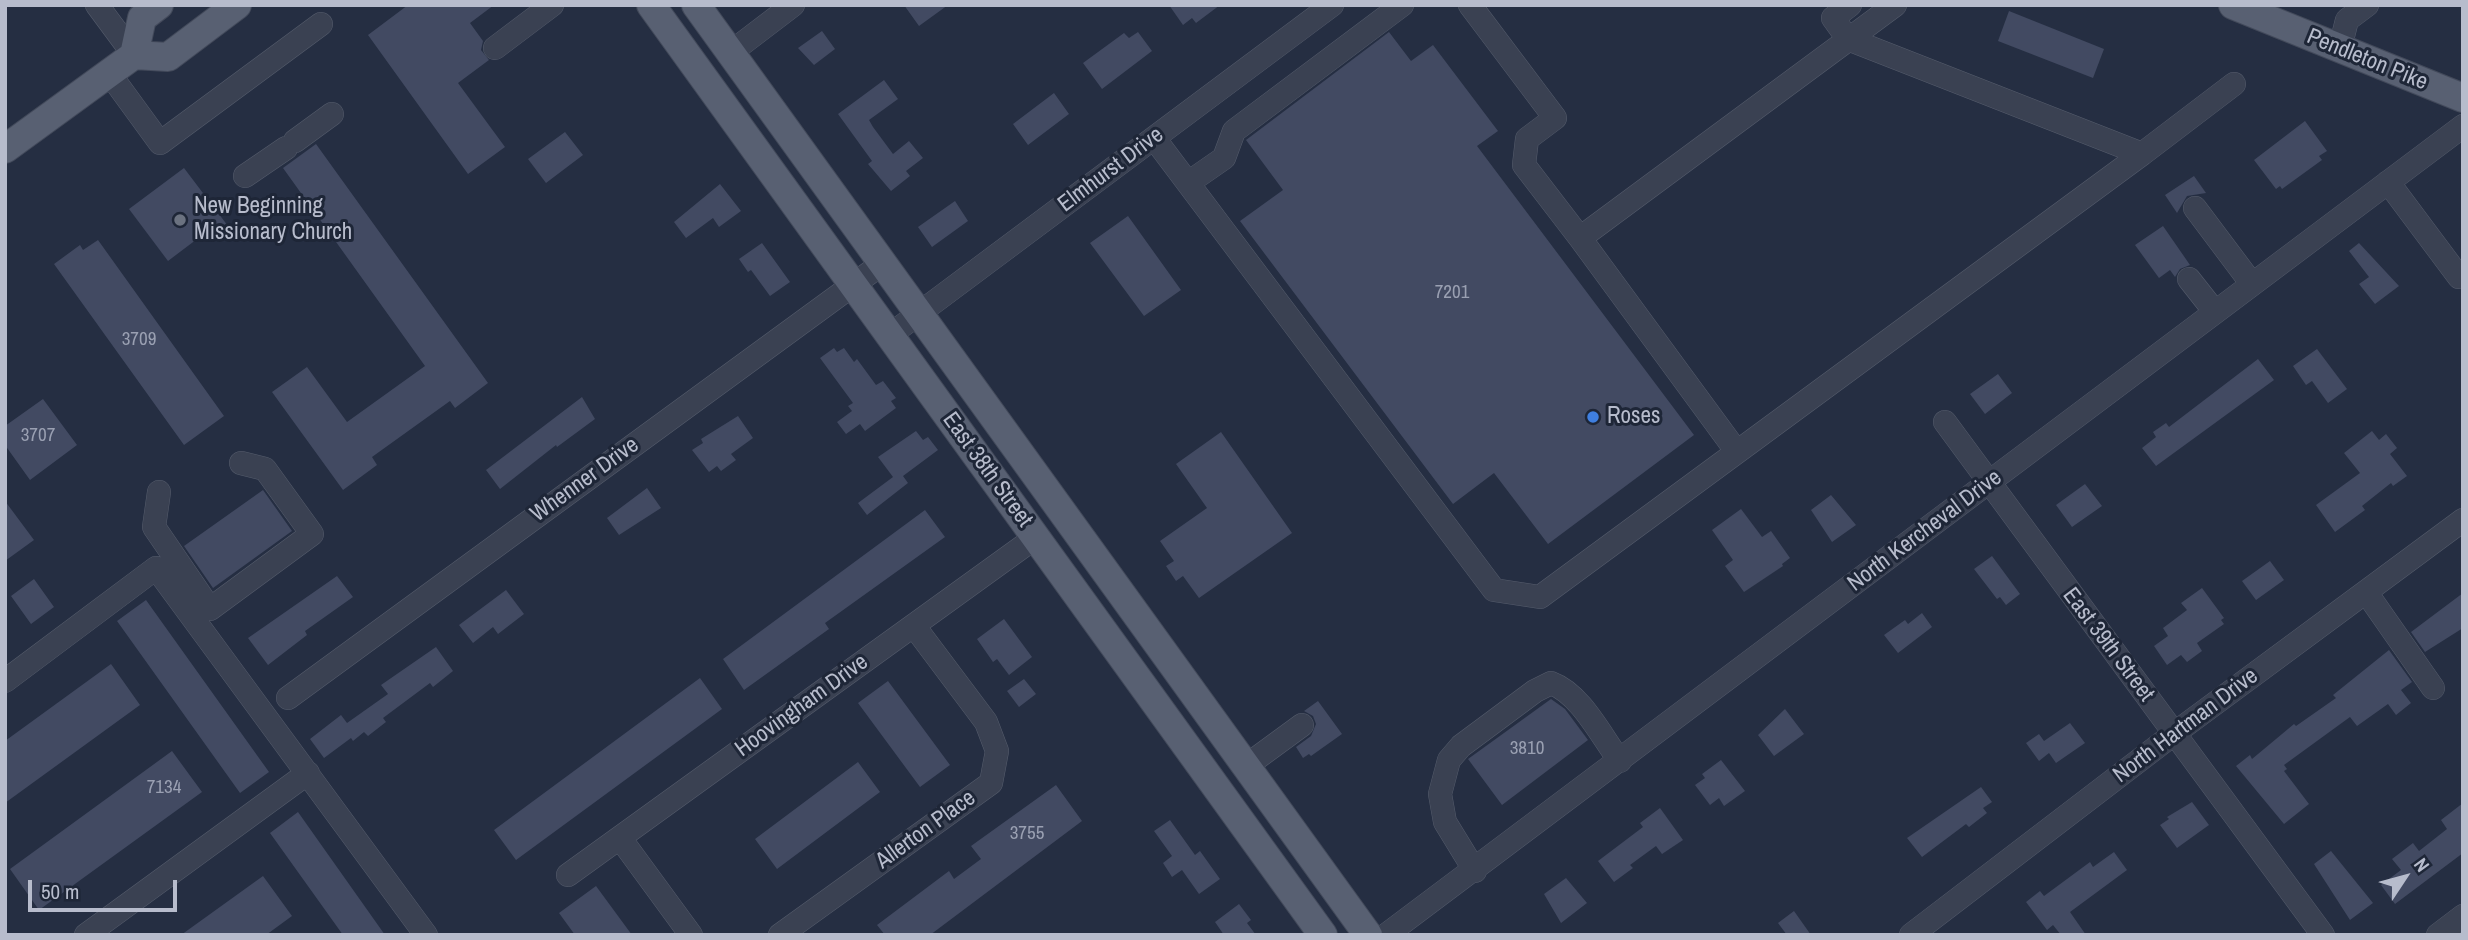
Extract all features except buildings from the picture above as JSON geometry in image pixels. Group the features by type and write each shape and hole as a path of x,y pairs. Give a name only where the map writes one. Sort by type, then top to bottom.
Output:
{"main road":[{"path":"134,55 142,18 159,5"},
{"path":"5,149 134,55 168,57 237,5"},
{"name":"East 38th Street","path":"651,5 1323,935"},
{"name":"East 38th Street","path":"696,5 1368,935"},
{"name":"Pendleton Pike","path":"2233,5 2463,98"}],"street":[{"path":"97,5 134,55"},
{"path":"495,48 552,5"},
{"path":"730,53 793,5"},
{"name":"Elmhurst Drive","path":"890,335 1332,5"},
{"path":"1188,183 1224,158 1234,131 1402,5"},
{"path":"1470,5 1555,118 1527,139 1524,165 1738,452"},
{"path":"1850,5 1833,18 1849,39 2143,154"},
{"path":"1580,238 1895,5"},
{"path":"2340,48 2347,20 2367,5"},
{"path":"109,73 160,143 321,24"},
{"path":"1154,138 1494,590 1540,597 2143,154 2234,84"},
{"path":"245,176 332,114"},
{"name":"North Kercheval Drive","path":"1386,935 1475,871 2463,126"},
{"path":"2388,182 2459,277"},
{"path":"2195,208 2252,284"},
{"name":"Whenner Drive","path":"288,698 883,263"},
{"path":"2189,279 2215,312"},
{"name":"East 39th Street","path":"1945,422 1988,484 2323,935"},
{"path":"159,492 154,527 209,608 312,534 265,469 241,463"},
{"name":"North Hartman Drive","path":"1911,935 2175,733 2463,520"},
{"name":"Hoovingham Drive","path":"568,875 1036,537"},
{"path":"5,681 156,568 426,935"},
{"path":"2366,592 2433,688"},
{"name":"Allerton Place","path":"780,935 991,783 997,751 986,722 914,626"},
{"path":"1475,871 1445,822 1440,794 1450,760 1461,746 1535,691 1551,683 1563,687 1579,705 1620,761"},
{"path":"1246,766 1302,725"},
{"path":"86,935 309,773"},
{"path":"620,838 691,935"},
{"path":"2438,935 2463,916"}],"place":[{"name":"New Beginning Missionary Church","path":"180,220"},
{"name":"Roses","path":"1593,417"}]}
